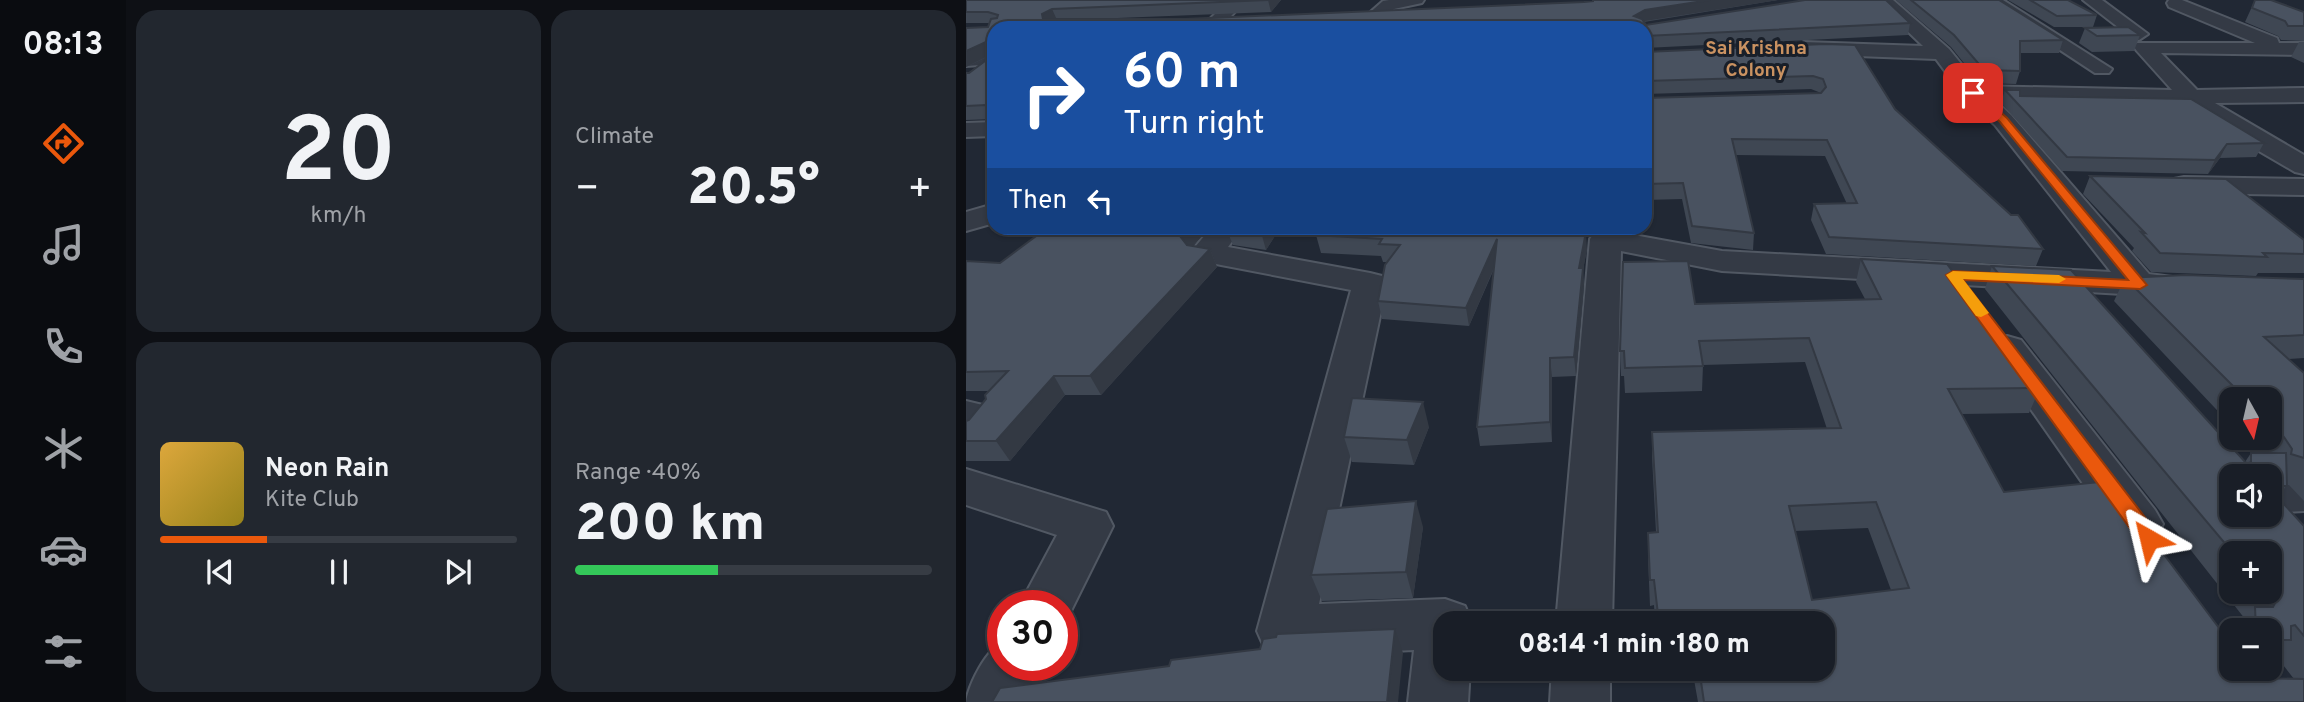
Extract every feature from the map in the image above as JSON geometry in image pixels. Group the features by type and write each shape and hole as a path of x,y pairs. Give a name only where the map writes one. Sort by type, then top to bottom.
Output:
{"street":[{"path":"1217,21 1238,0"},
{"path":"1380,18 1389,5 1416,0"},
{"path":"1883,0 1942,53 1973,93 2003,120 2140,285"},
{"path":"1992,0 2102,69"},
{"path":"2091,0 2141,40 2191,97 2224,121 2304,166"},
{"path":"2175,3 2296,49"},
{"path":"1380,18 1431,13"},
{"path":"1236,21 1244,20"},
{"path":"1806,27 1823,48"},
{"path":"2051,36 2095,35 2251,51 2296,49"},
{"path":"1784,48 1942,53"},
{"path":"2251,51 2293,71"},
{"path":"966,60 987,59"},
{"path":"966,79 987,64"},
{"path":"1973,93 2191,97 2304,95"},
{"path":"2003,120 2031,120"},
{"path":"2183,121 2224,121"},
{"path":"966,130 987,129"},
{"path":"2052,182 2092,183"},
{"path":"2158,184 2304,187"},
{"path":"966,213 987,212"},
{"path":"966,222 987,214"},
{"path":"1221,235 1206,253 1370,283 1285,631 1445,624 1438,702"},
{"path":"1584,611 1596,235"},
{"path":"1601,235 1722,261 2208,287"},
{"path":"1953,275 2166,561"},
{"path":"2072,280 2109,321"},
{"path":"966,416 976,417 966,427"},
{"path":"966,487 1088,526 1054,590"},
{"path":"2282,494 2304,493"},
{"path":"2282,513 2304,537"},
{"path":"995,702 1006,681"},
{"path":"1580,702 1581,681"}],"building":[{"path":"966,0 1268,0 1052,9 1042,14 1043,19 1185,19 1593,0 1710,0 1645,10 1634,16 1643,21 990,21 998,15 966,12"},
{"path":"1805,0 1886,0 1910,23 1652,36 1652,24"},
{"path":"1911,0 1999,0 2063,40 2020,41 2020,71 1984,70 1954,35"},
{"path":"2030,0 2068,0 2097,15 2057,16"},
{"path":"2255,0 2271,0 2304,12 2304,26 2288,26 2285,21 2252,8"},
{"path":"987,27 987,41 966,51 966,28"},
{"path":"2128,27 2140,35 2097,36 2085,28"},
{"path":"1855,45 1895,109 2011,215 2018,215 2043,249 1829,237 1814,204 1857,203 1827,140 1732,139 1754,233 1692,226 1683,183 1652,184 1652,98 1821,93 1826,87 1823,79 1813,76 1652,81 1652,52"},
{"path":"987,60 987,107 966,106 966,73"},
{"path":"2005,90 2020,90 2020,96 2191,99 2264,143 2227,144 2215,160 2067,157"},
{"path":"2090,176 2226,179 2304,240 2304,254 2263,253 2267,257 2160,253 2141,232 2145,233"},
{"path":"1038,235 1181,235 1187,245 1210,249 1090,376 1054,376 996,441 966,441 966,421 986,399 985,395 1008,371 966,372 966,261 1000,263"},
{"path":"1316,235 1585,235 1579,268 1583,268 1574,357 1550,358 1550,422 1477,427 1497,239 1466,308 1378,301 1385,265 1400,245 1379,244 1382,239"},
{"path":"1861,259 1947,264 2040,388 1948,389 2004,492 2109,481 2219,628 2219,681 2304,679 2304,702 1704,702 1701,681 1835,681 1835,611 1658,611 1654,580 1650,580 1648,533 1658,532 1652,432 1841,428 1809,338 1699,341 1703,366 1625,368 1624,351 1620,351 1623,262 1688,261 1695,304 1881,299","holes":["1876,502 1909,588 1812,600 1789,506"]},
{"path":"1992,266 2071,270 2219,433 2219,450 2234,450 2247,464 2219,464 2219,527 2282,527 2282,502 2304,526 2304,636 2295,625 2291,626 2291,640 2282,640 2282,618 2255,618 2255,607 2273,607 2274,604 2282,604 2282,541 2223,541"},
{"path":"2186,275 2304,279 2304,335 2264,337 2304,373 2304,458 2291,454 2292,449 2282,435 2282,387 2234,387 2125,278"},
{"path":"1352,398 1423,402 1407,440 1344,437"},
{"path":"2251,453 2286,453 2287,486 2282,486 2282,464 2247,464 2251,462"},
{"path":"1416,501 1406,572 1311,575 1327,509"},
{"path":"1395,629 1387,702 992,702 1000,688 1054,681 1078,681 1078,678 1169,666 1171,660 1260,649 1263,639 1276,637 1277,634"}],"slow traffic":[{"path":"1981,313 1953,275 2059,279"}],"district":[{"name":"Sai Krishna Colony","path":"1756,58"}],"route":[{"path":"1973,93 2003,120 2140,285 1953,275 2149,539"}]}
